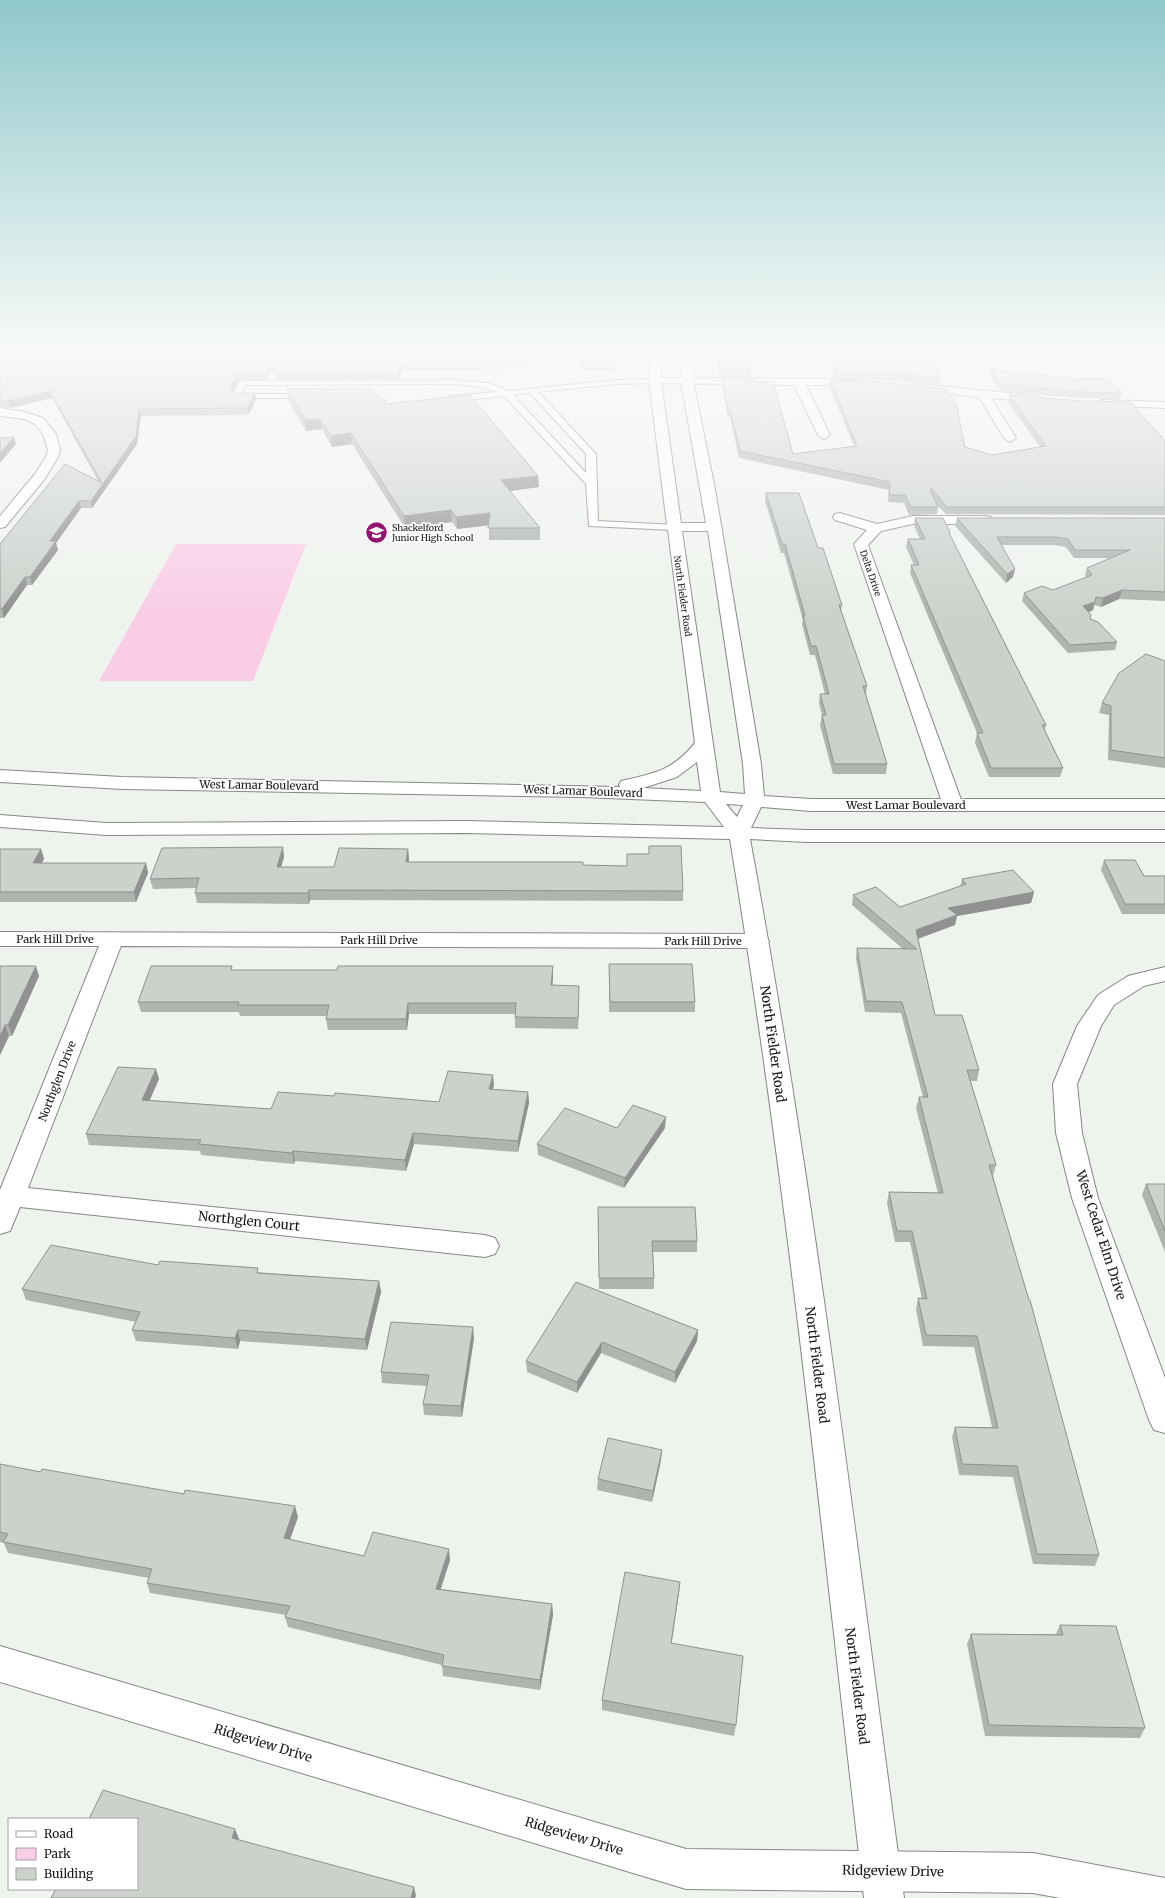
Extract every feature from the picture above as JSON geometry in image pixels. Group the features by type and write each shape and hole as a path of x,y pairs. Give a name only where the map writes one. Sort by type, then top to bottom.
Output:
{"main road":[{"path":"0,524 37,480 51,460 54,450 51,438"},
{"name":"North Fielder Road","path":"661,438 711,797 739,833 758,941 803,1251 882,1885"},
{"path":"697,438 714,528 756,800 739,833"},
{"path":"840,517 876,528 913,520 1000,520"},
{"path":"673,527 714,528"},
{"name":"Delta Drive","path":"876,528 861,544 953,805"},
{"path":"581,791 633,784 656,779 678,769 693,758 703,744"},
{"name":"West Lamar Boulevard","path":"0,776 122,783 581,791 711,797 811,805 1165,805"},
{"path":"0,821 106,829 466,827 739,833 807,836 1165,836"},
{"name":"Park Hill Drive","path":"0,939 758,941"},
{"name":"Northglen Drive","path":"0,1224 113,939"},
{"name":"West Cedar Elm Drive","path":"1165,974 1136,981 1106,1000 1089,1026 1065,1084 1069,1133 1085,1198 1165,1420"},
{"name":"Northglen Court","path":"12,1196 485,1246"},
{"name":"Ridgeview Drive","path":"0,1664 686,1869 882,1885 1034,1873 1165,1898"}],"lane":[{"path":"549,438 592,483"},
{"path":"576,438 591,454 593,524 673,527"}],"green space":[{"path":"176,544 306,544 253,681 99,681"}],"building":[{"path":"0,438 13,438 0,453"},
{"path":"76,438 135,438 91,501 79,501 50,541 56,541 30,577 25,577 2,609 0,609 0,544 65,464 102,483"},
{"path":"354,438 506,438 538,476 501,480 540,528 488,528 490,513 456,517 451,510 404,516"},
{"path":"737,438 788,438 793,454 857,446 854,438 963,438 965,447 992,455 1046,446 1040,438 1162,438 1165,441 1165,507 947,507 932,489 930,490 938,507 911,507 905,495 889,495 890,482 740,451"},
{"path":"766,493 799,493 818,548 823,548 842,605 839,605 867,686 863,686 887,764 834,764 822,715 826,715 820,694 829,694 816,646 811,646 803,616 805,616 785,544 782,544"},
{"path":"915,518 943,518 950,532 949,533 1046,725 1042,725 1063,768 991,768 977,733 983,733 911,565 919,565 908,539 925,539"},
{"path":"957,518 1165,518 1165,592 1122,590 1103,598 1096,597 1095,602 1083,606 1091,615 1090,619 1098,622 1117,642 1070,645 1024,593 1042,586 1053,590 1092,575 1087,568 1130,550 1075,550 1068,539 1056,537 997,537 1015,569 1007,574"},
{"path":"1146,654 1165,661 1165,758 1111,750 1111,706 1102,703 1119,673"},
{"path":"649,846 681,846 683,891 309,890 308,893 195,893 199,878 150,879 162,848 283,847 277,867 334,867 339,848 408,849 406,862 583,862 583,865 627,866 627,854 649,854"},
{"path":"0,849 41,849 33,863 146,863 134,892 0,892"},
{"path":"1104,860 1135,860 1144,876 1165,876 1165,904 1125,904"},
{"path":"1013,870 1034,892 948,908 957,915 916,930 935,1015 962,1015 979,1070 967,1070 996,1165 989,1165 1030,1300 1099,1555 1037,1554 1017,1466 962,1464 955,1427 998,1428 977,1336 926,1335 918,1298 927,1299 912,1231 897,1231 889,1192 943,1193 919,1097 928,1097 902,1002 866,1001 857,948 917,949 853,895 876,887 900,907 966,884 962,879"},
{"path":"609,964 692,964 695,1002 610,1002"},
{"path":"0,966 36,966 8,1025 5,1025 0,1037"},
{"path":"151,966 232,966 231,970 337,970 338,966 553,966 551,985 579,986 578,1018 515,1017 516,1003 408,1003 406,1019 326,1019 329,1005 238,1005 239,1002 138,1002"},
{"path":"118,1067 156,1069 142,1100 271,1109 278,1092 334,1096 335,1093 439,1102 448,1071 493,1075 489,1089 528,1092 518,1141 413,1133 405,1160 293,1151 292,1153 199,1144 201,1140 86,1134"},
{"path":"633,1105 666,1117 625,1178 537,1144 565,1108 617,1128"},
{"path":"1146,1184 1165,1184 1165,1231"},
{"path":"598,1207 695,1207 697,1241 652,1241 654,1278 599,1278"},
{"path":"51,1245 158,1265 160,1261 258,1268 257,1273 379,1281 365,1339 238,1330 235,1338 132,1330 140,1312 22,1289"},
{"path":"576,1282 698,1330 675,1372 602,1342 577,1382 526,1361"},
{"path":"391,1322 473,1327 461,1406 423,1404 429,1375 381,1372"},
{"path":"608,1438 662,1450 653,1491 598,1479"},
{"path":"0,1464 41,1472 42,1469 184,1494 185,1490 295,1506 284,1538 364,1556 373,1532 449,1549 436,1589 552,1604 540,1680 442,1666 444,1655 285,1617 290,1606 147,1583 152,1569 3,1542 8,1534 0,1532"},
{"path":"625,1572 680,1582 671,1643 743,1656 736,1725 602,1700"},
{"path":"1060,1625 1116,1626 1145,1728 989,1725 971,1634 1063,1635"},
{"path":"103,1790 235,1829 232,1838 414,1887 411,1898 51,1898 55,1890 138,1890 138,1818 89,1818"}],"place":[{"name":"Shackelford Junior High School","path":"376,532"}]}
